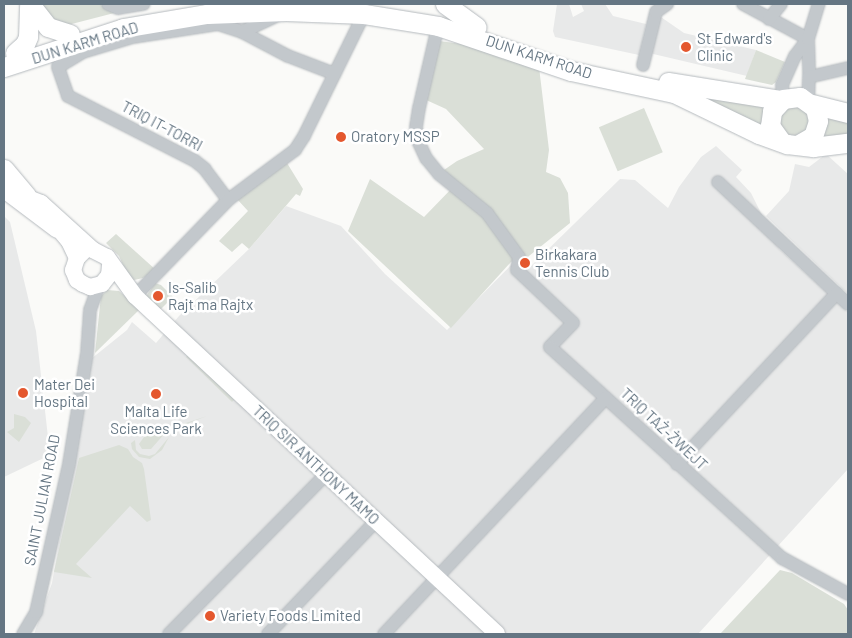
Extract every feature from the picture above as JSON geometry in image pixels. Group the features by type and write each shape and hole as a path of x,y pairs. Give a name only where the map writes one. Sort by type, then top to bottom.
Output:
{"highway":[{"path":"30,4 48,26 70,34"},
{"path":"10,54 24,44 28,36 30,4"},
{"name":"DUN KARM ROAD","path":"10,54 70,34 152,13 204,5 226,4"},
{"path":"445,4 477,27"},
{"name":"DUN KARM ROAD","path":"371,9 438,26 572,70 674,93 759,134 790,143 813,147 848,143"},
{"name":"DUN KARM ROAD","path":"4,67 123,28 207,14 371,9 443,15 583,62 676,84 781,100 792,96 848,113"},
{"path":"781,100 772,111 770,119 774,134 790,143 807,141 817,129 818,116 810,102"},
{"path":"4,169 28,198"},
{"path":"4,188 57,228"}],"main road":[{"name":"TRIQ SIR ANTHONY MAMO","path":"4,177 28,198 69,241 76,258 73,270 77,280 116,286 135,296"},
{"name":"TRIQ SIR ANTHONY MAMO","path":"28,198 41,203 93,250 107,257 110,264 135,296 497,634"},
{"path":"76,258 84,251 93,250"},
{"path":"94,284 109,275 110,264"}],"street":[{"name":"DUN KARM ROAD","path":"113,6 144,4"},
{"path":"644,65 656,12 667,4"},
{"path":"768,19 781,4"},
{"path":"810,102 808,39 819,4"},
{"path":"747,5 768,19 808,39"},
{"path":"135,296 228,200 295,150 371,9"},
{"name":"DUN KARM ROAD","path":"68,96 58,67 84,52 134,37 218,24 242,32 286,11"},
{"name":"TRIQ TAŻ-ŻWEJT","path":"438,26 419,108 416,128 419,143 426,158 439,174 487,213 519,257 517,270 573,323 550,347 782,558 848,594"},
{"path":"242,32 281,53 336,74"},
{"path":"781,100 782,85 795,56 808,39"},
{"path":"809,77 848,68"},
{"name":"TRIQ IT-TORRI","path":"68,96 195,161 205,169 228,200"},
{"path":"718,182 848,304"},
{"name":"SAINT JULIAN ROAD","path":"23,634 36,612 69,464 87,353 94,284"},
{"path":"677,464 837,293"},
{"path":"384,634 606,398"},
{"path":"168,634 326,474"},
{"path":"268,634 376,521"}],"shaded area":[{"path":"33,4 97,4 122,11 60,27"},
{"path":"557,4 569,4 573,17 584,11 581,4 605,4 613,16 646,24 639,55 555,37 553,31"},
{"path":"658,15 684,33 756,50 747,76 649,53"},
{"path":"439,41 478,46 539,67 549,150 546,172 560,178 568,193 570,223 524,260 520,256 511,262 451,328 348,231 370,179 424,217 456,184 444,170 457,161 484,149 446,109 424,99"},
{"path":"756,50 785,62 776,82 772,85 745,79"},
{"path":"671,87 770,105 766,130"},
{"path":"798,106 810,115 810,130 791,138 779,127 780,116 787,107"},
{"path":"644,108 663,152 618,171 599,127"},
{"path":"823,113 848,120 848,138 818,141"},
{"path":"716,146 742,170 736,177 751,193 779,249 848,312 848,469 698,634 34,634 52,583 91,359 127,330 132,322 156,343 179,316 249,249 286,206 341,226 385,274 447,330 520,256 530,267 620,179 635,180 668,208 679,187 701,157"},
{"path":"826,154 848,174 848,294 766,216 789,191 795,164 809,167"},
{"path":"287,163 303,189 300,196 296,194 249,249 242,243 232,252 219,241 248,211 237,199"},
{"name":"Mater Dei Hospital","path":"4,216 10,222 36,331 50,455 4,477"},
{"path":"116,234 156,270 143,278 134,280 129,278 119,256 106,243"},
{"path":"155,283 161,285 173,297 159,311 145,298"},
{"path":"107,290 119,291 140,309 95,353 101,296"},
{"path":"190,352 235,399 232,402 186,357"},
{"path":"14,414 25,417 31,423 19,442 7,432 14,428"},
{"path":"207,416 166,432 151,449 142,449 139,444 144,437"},
{"path":"169,437 162,450 150,459 139,457 132,449 131,443 135,440 136,450 140,454 149,456 155,454"},
{"path":"119,445 128,449 133,457 142,463 151,520 147,522 130,506 76,564 92,578 54,572 79,458"},
{"path":"780,570 792,573 844,604 848,610 847,634 720,634"}],"place":[{"name":"St Edward's Clinic","path":"686,47"},
{"name":"Oratory MSSP","path":"341,137"},
{"name":"Birkakara Tennis Club","path":"525,263"},
{"name":"Is-Salib Rajt ma Rajtx","path":"158,296"},
{"name":"Mater Dei Hospital","path":"23,393"},
{"name":"Malta Life Sciences Park","path":"156,394"},
{"name":"Variety Foods Limited","path":"210,616"}]}
